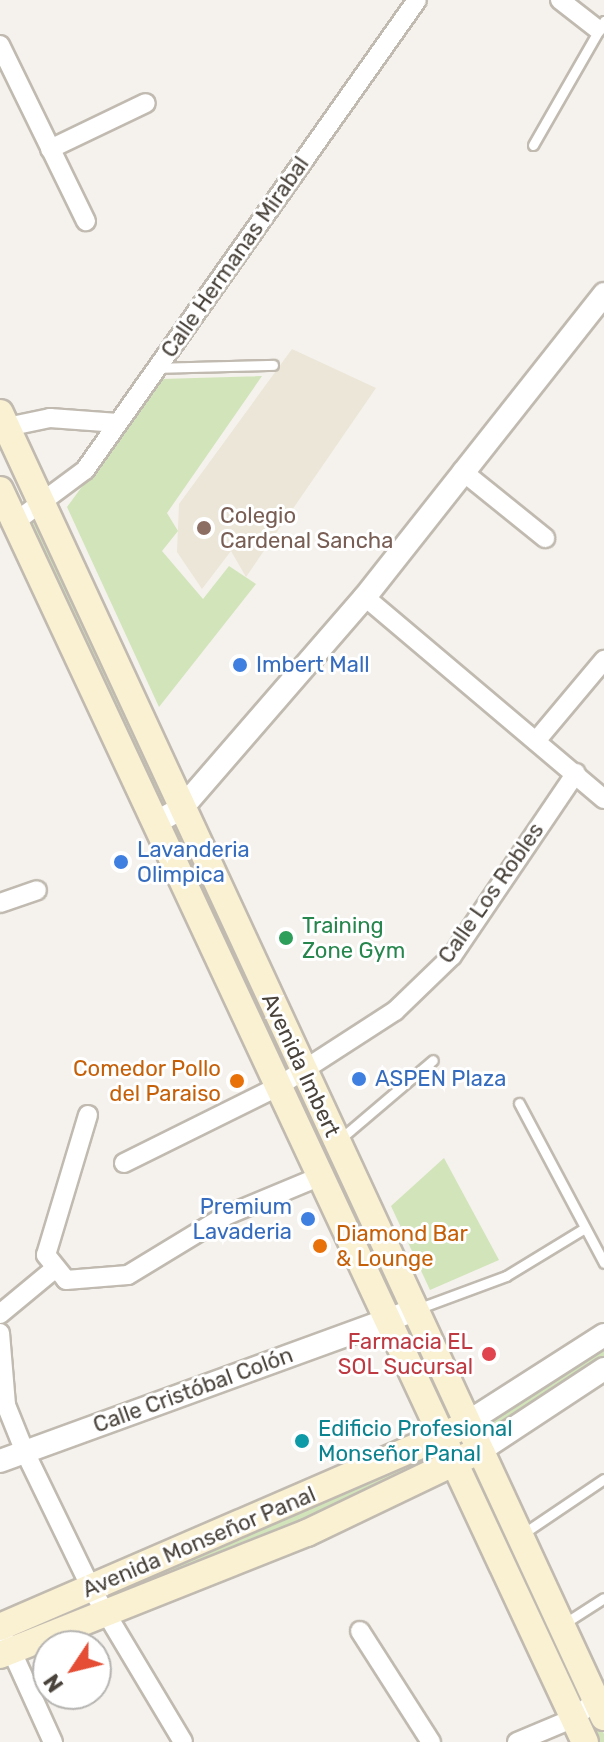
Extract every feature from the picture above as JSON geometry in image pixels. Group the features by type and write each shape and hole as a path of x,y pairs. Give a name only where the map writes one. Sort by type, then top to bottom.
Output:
{"main road":[{"name":"Avenida Imbert","path":"3,420 465,1424 481,1450 601,1703"},
{"name":"Avenida Imbert","path":"0,490 580,1730"},
{"name":"Avenida Monseñor Panal","path":"97,1600 443,1438 465,1424"},
{"name":"Avenida Monseñor Panal","path":"2,1636 97,1600 307,1533 481,1450"}],"street":[{"name":"Calle Hermanas Mirabal","path":"15,522 43,506 85,470 417,0"},
{"path":"560,0 600,24"},
{"path":"0,45 86,221"},
{"path":"50,149 146,103"},
{"path":"155,823 182,808 365,597 604,294"},
{"path":"3,420 50,418 118,423"},
{"path":"462,471 545,538"},
{"path":"365,597 604,799"},
{"path":"536,741 604,660"},
{"name":"Calle Los Robles","path":"124,1163 279,1086 395,1011 452,956 576,773"},
{"path":"0,903 37,890"},
{"path":"52,1271 48,1247 62,1221 88,1115"},
{"path":"52,1271 82,1282 128,1275 225,1216 321,1176"},
{"path":"0,1314 52,1271"},
{"name":"Calle Cristóbal Colón","path":"0,1461 414,1310"},
{"path":"0,1333 6,1405 25,1452 97,1600 183,1742"},
{"name":"Avenida Monseñor Panal","path":"465,1424 604,1335"},
{"name":"Avenida Monseñor Panal","path":"481,1450 604,1369"},
{"path":"360,1631 431,1742"},
{"path":"2,1636 53,1742"},
{"path":"517,1742 580,1730 601,1703"}],"lane":[{"path":"533,145 600,24"},
{"path":"157,368 273,365"},
{"path":"337,1142 433,1060"},
{"path":"519,1103 604,1263"},
{"path":"414,1310 506,1276 585,1228"},
{"path":"521,1535 604,1479"},
{"path":"562,1625 604,1598"}],"shaded area":[{"path":"292,349 376,388 246,577 231,551 202,589 177,552 179,504"}],"green space":[{"path":"262,376 167,513 178,531 162,551 203,599 229,566 256,584 159,707 67,507 161,379"},
{"path":"42,518 173,804 159,811 25,526"},
{"path":"182,819 296,1068 282,1072 167,827"},
{"path":"303,1080 406,1306 391,1310 286,1087"},
{"path":"444,1158 499,1260 430,1290 391,1206"},
{"path":"604,1341 604,1361 485,1443 472,1423"},
{"path":"437,1446 443,1461 364,1499 107,1602 102,1591"},
{"path":"480,1463 604,1734 604,1742 591,1742 466,1468"}],"place":[{"name":"Colegio Cardenal Sancha","path":"204,528"},
{"name":"Imbert Mall","path":"240,665"},
{"name":"Lavanderia Olimpica","path":"121,862"},
{"name":"Training Zone Gym","path":"286,938"},
{"name":"ASPEN Plaza","path":"359,1079"},
{"name":"Comedor Pollo del Paraiso","path":"237,1081"},
{"name":"Premium Lavaderia","path":"308,1219"},
{"name":"Diamond Bar & Lounge","path":"320,1246"},
{"name":"Farmacia EL SOL Sucursal","path":"489,1354"},
{"name":"Edificio Profesional Monseñor Panal","path":"302,1441"}]}
